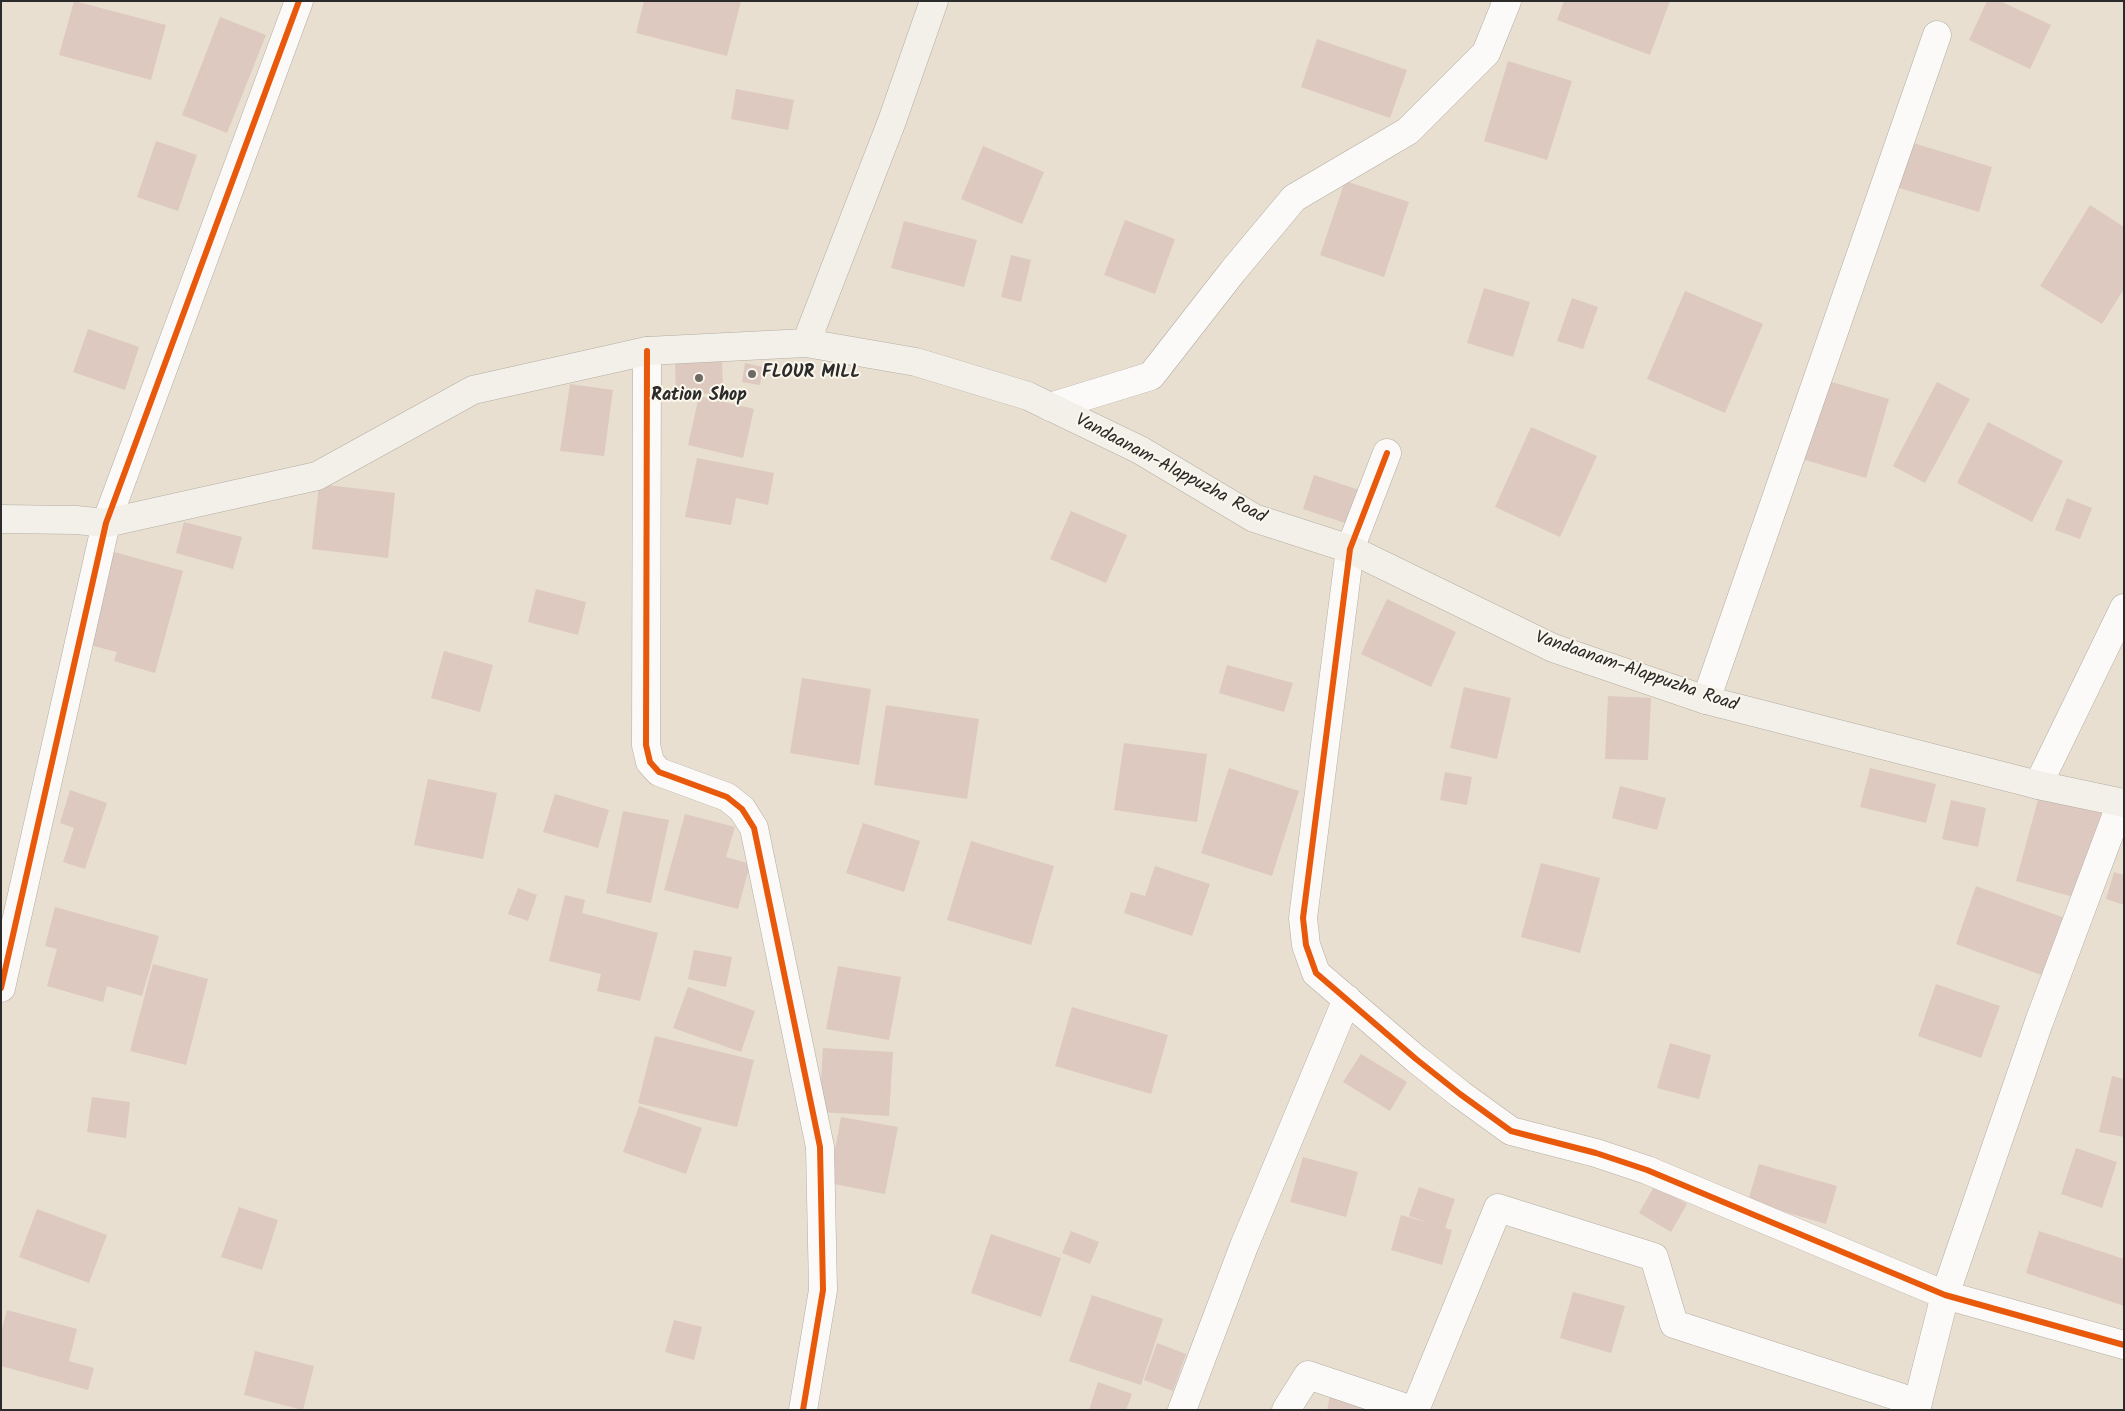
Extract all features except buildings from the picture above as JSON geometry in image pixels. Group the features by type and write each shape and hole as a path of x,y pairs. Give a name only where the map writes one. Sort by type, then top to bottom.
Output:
{"main road":[{"path":"806,343 892,121 934,1"},
{"name":"Vandaanam-Alappuzha Road","path":"1,520 76,520 106,523 317,476 473,390 647,352 806,343 916,362 1028,396 1140,450 1254,518 1350,549 1553,648 1706,700 2038,785 2122,803"}],"street":[{"path":"1,988 106,523 299,1"},
{"path":"1050,407 1151,376 1233,271 1294,198 1408,131 1486,53 1507,1"},
{"path":"1706,700 1937,36"},
{"path":"647,352 646,744 650,762 659,772 727,797 742,809 754,828 820,1147 823,1290 803,1410"},
{"path":"1387,453 1350,549 1303,918 1306,945 1316,973 1416,1059 1511,1131 1596,1153 1647,1170 1945,1295 2124,1345"},
{"path":"2038,785 2124,608"},
{"path":"1286,1410 1308,1375 1414,1410 1498,1208 1654,1257 1674,1324 1917,1406 1945,1295 2039,1022 2122,803"},
{"path":"1182,1410 1244,1246 1347,999"}],"cycle path":[{"path":"1,988 106,523 299,1"},
{"path":"647,351 646,745 650,762 659,772 727,797 742,809 754,828 820,1147 823,1290 803,1410"},
{"path":"1387,453 1350,549 1303,918 1306,945 1316,973 1416,1059 1511,1131 1596,1153 1647,1170 1945,1295 2124,1345"}],"place":[{"name":"FLOUR MILL","path":"752,374"},
{"name":"Ration Shop","path":"699,378"}]}
